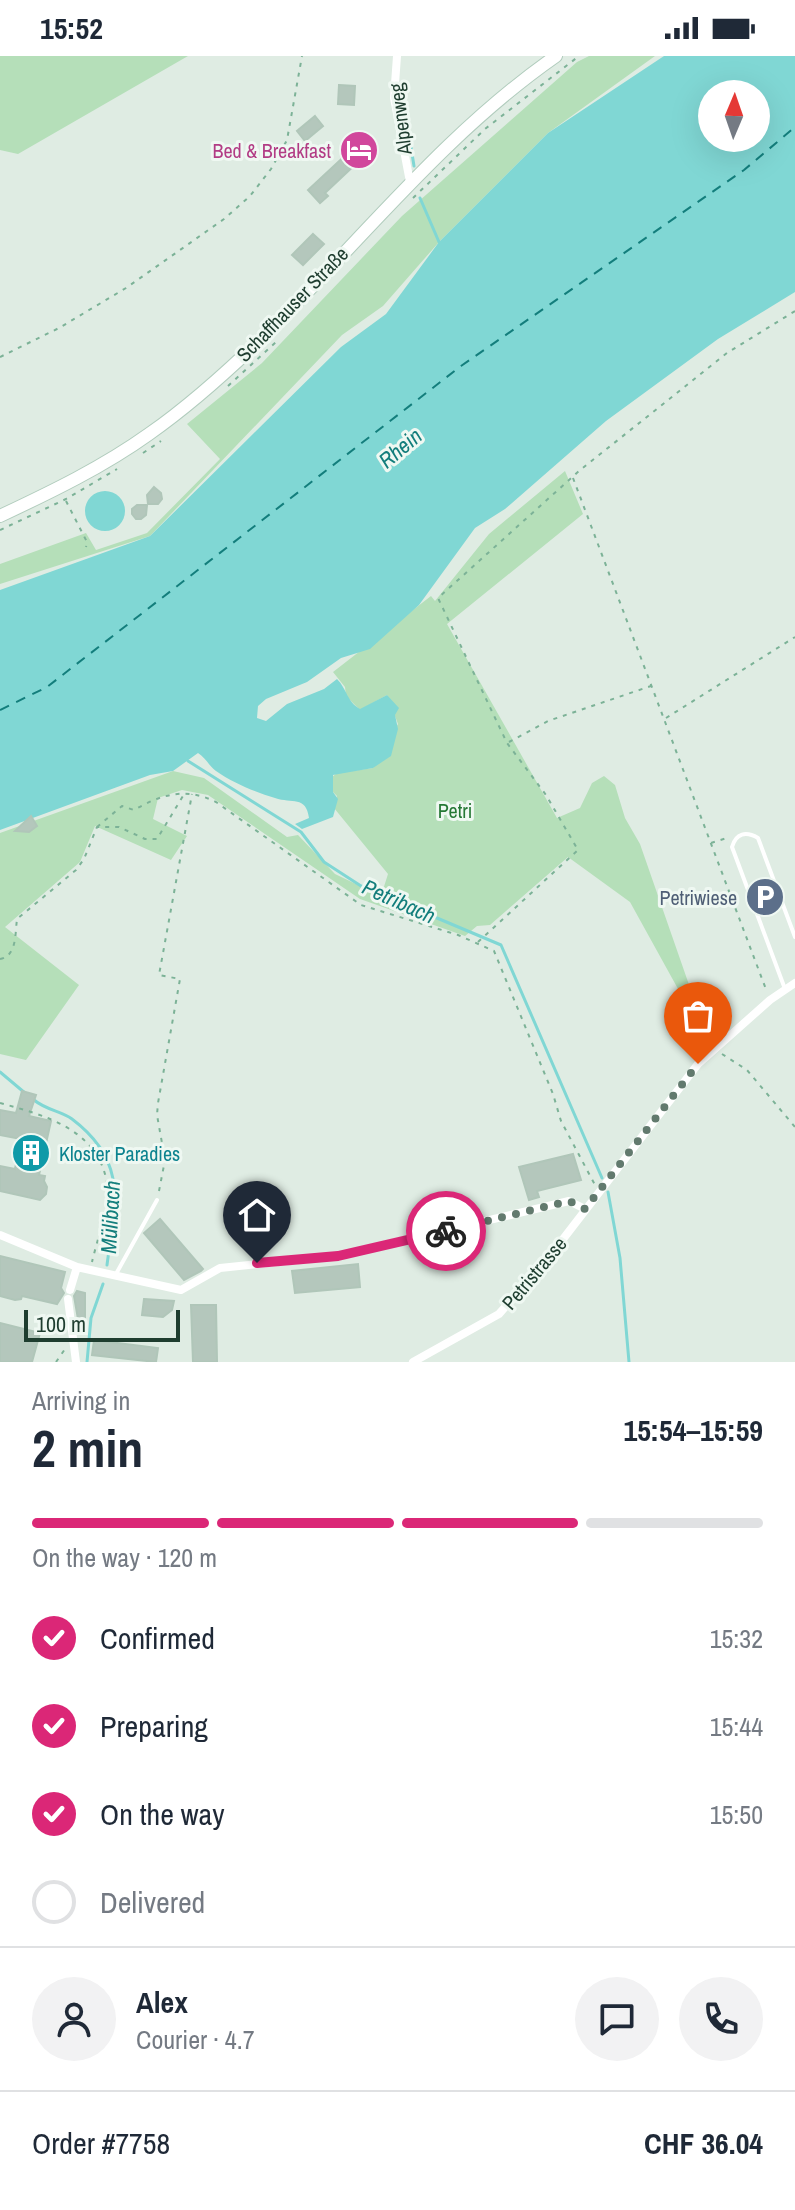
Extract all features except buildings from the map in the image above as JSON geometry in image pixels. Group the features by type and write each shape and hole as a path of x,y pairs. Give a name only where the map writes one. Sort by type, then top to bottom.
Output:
{"main road":[{"name":"Schaffhauser Straße","path":"0,516 65,484 148,435 209,386 265,334 410,182 492,104 556,56"}],"street":[{"name":"Alpenweg","path":"397,58 394,98 410,182"},
{"name":"Petristrasse","path":"413,1362 499,1314 550,1256 698,1064 770,1000 795,983"},
{"path":"0,1235 77,1267 181,1290 220,1268 338,1256 569,1201 585,1209"},
{"path":"76,1362 69,1294 77,1267"}],"lane":[{"path":"786,989 732,847 734,839 740,834 751,833 758,838 795,937"},
{"path":"114,1276 157,1200"}],"path":[{"path":"0,357 59,328 126,288 224,219 250,196 271,169 287,140 302,56"},
{"path":"478,942 578,850 546,795 507,743 438,598 572,477 727,353 795,311"},
{"path":"572,477 770,1000"},
{"path":"66,499 87,542 86,547"},
{"path":"665,718 795,637"},
{"path":"507,743 548,721 652,685"},
{"path":"0,959 6,959 11,954 17,919 76,870 97,827 122,806 134,810 152,799 177,792 200,794 216,802 361,905 478,942 494,951 553,1094 561,1121 599,1192"},
{"path":"97,827 119,827 145,839 157,839 185,793"},
{"path":"157,1200 165,1160 157,1115 158,1103 180,979 159,975 192,794"},
{"path":"711,843 740,834"},
{"path":"714,1049 747,1070 795,1127"},
{"path":"0,1103 63,1123 82,1136 98,1158 107,1183 106,1198 90,1270"},
{"path":"56,1362 63,1350 73,1344"}],"green space":[{"path":"0,56 188,56 18,154 0,150"},
{"path":"589,56 655,56 548,133 439,242 383,306 342,335 150,536 0,584 0,564 86,533 96,550 147,533 220,459 187,424 262,363 402,216 577,62"},
{"name":"Petri","path":"565,471 583,514 447,624 557,818 580,808 592,783 604,776 615,785 625,818 640,844 695,1002 688,1007 630,902 568,857 490,925 477,926 465,936 360,899 208,795 182,790 158,798 153,819 187,836 171,860 95,826 80,862 5,927 79,985 26,1060 0,1054 0,833 173,771 204,778 287,837 298,835 335,874 381,896 388,874 334,808 337,796 333,792 332,777 337,773 373,768 398,724 387,695 360,710 346,696 345,687 333,672 431,596 435,601 489,534"}],"water":[{"name":"Rhein","path":"664,56 795,56 795,292 718,339 606,421 505,509 475,528 419,605 370,649 341,658 307,682 266,699 258,706 257,718 266,721 287,704 324,689 337,679 352,703 360,709 387,695 399,708 395,715 398,729 391,756 373,768 333,775 333,792 338,799 333,817 302,829 295,824 309,818 301,803 281,800 237,783 216,771 198,753 173,771 150,775 0,830 0,590 150,536 341,347 386,314 439,242 548,133"},
{"path":"105,491 119,497 125,511 119,525 105,531 91,525 85,511 91,497"}],"waterway":[{"path":"401,85 414,166"},
{"path":"420,198 439,242"},
{"name":"Petribach","path":"188,761 301,832 324,862 361,886 501,945 602,1178"},
{"name":"Petribach","path":"0,1072 25,1093"},
{"name":"Mülibach","path":"34,1100 68,1116 103,1151 114,1185 107,1265"},
{"name":"Petribach","path":"608,1192 620,1258 629,1362"},
{"name":"Mülibach","path":"87,1362 91,1318 103,1284"}],"ferry route":[{"path":"0,710 47,687 461,366 744,170 795,127"}],"way so far":[{"path":"446,1231 569,1201 585,1209 698,1064"}],"place":[{"name":"Bed & Breakfast","path":"359,150"},
{"name":"Petriwiese","path":"765,897"},
{"name":"Kloster Paradies","path":"31,1153"}],"route":[{"path":"257,1263 338,1256 446,1231"}]}
